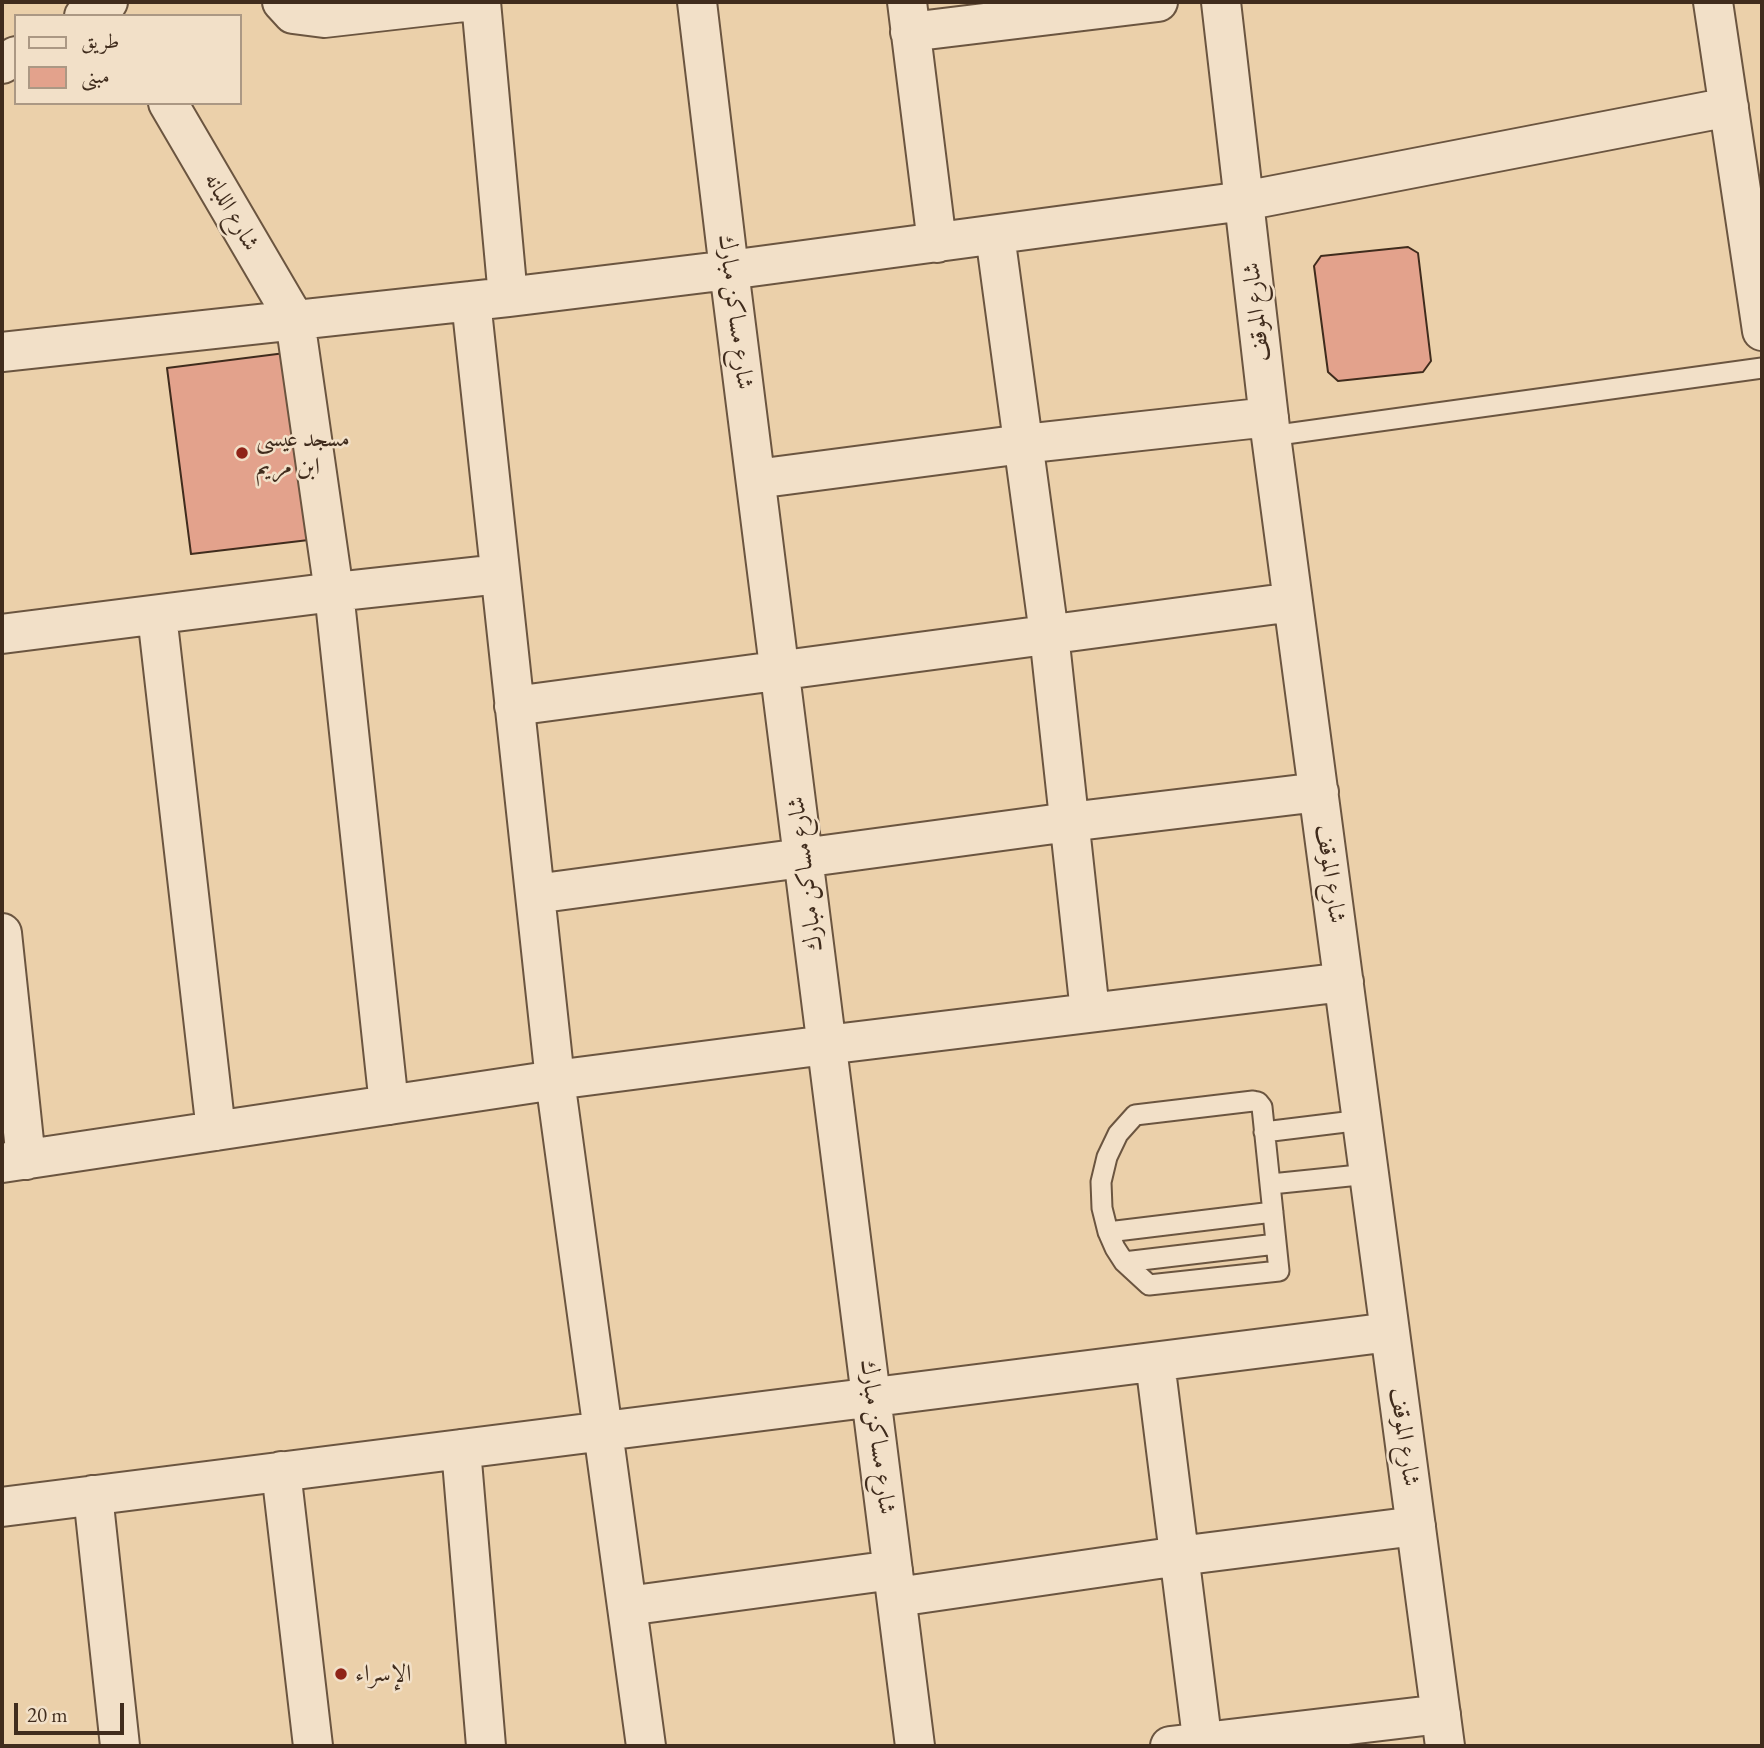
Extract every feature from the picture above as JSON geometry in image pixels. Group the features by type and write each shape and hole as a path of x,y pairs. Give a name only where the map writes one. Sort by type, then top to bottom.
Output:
{"street":[{"path":"88,14 109,2"},
{"path":"282,2 293,15 324,18 464,2"},
{"path":"481,2 508,297"},
{"name":"شارع مساكن مبارك","path":"697,2 915,1746"},
{"path":"937,243 909,17 1158,2"},
{"name":"شارع الموقف","path":"1221,2 1270,426 1443,1730"},
{"path":"1713,2 1762,331"},
{"name":"شارع اللبانه","path":"169,105 295,320"},
{"path":"2,352 508,297 1244,201 1729,107"},
{"path":"995,235 1049,634 1090,1012"},
{"path":"471,301 555,1080 646,1746"},
{"path":"295,320 334,592 389,1105"},
{"path":"756,479 1023,444 1270,426"},
{"path":"2,634 500,574"},
{"path":"514,706 1293,602"},
{"path":"157,615 216,1131"},
{"path":"534,894 1069,822 1319,792"},
{"path":"2,933 14,1161 555,1080 1344,982"},
{"path":"2,1507 1390,1332"},
{"path":"1154,1362 1179,1556 1192,1745 1443,1730"},
{"path":"461,1448 486,1746"},
{"path":"282,1471 313,1746"},
{"path":"93,1495 120,1746"},
{"path":"626,1606 895,1584 1179,1556 1416,1526"}],"lane":[{"path":"1270,426 1762,368"},
{"path":"1253,1101 1262,1107 1264,1132 1279,1271 1149,1285 1124,1262 1115,1248 1102,1208 1101,1182 1107,1157 1118,1134 1135,1115 1253,1101"},
{"path":"1264,1132 1362,1120"},
{"path":"1271,1185 1369,1174"},
{"path":"1108,1232 1273,1212"},
{"path":"1124,1262 1276,1244"}],"building":[{"path":"1408,247 1418,253 1431,361 1423,372 1338,381 1328,372 1314,266 1321,256"},
{"name":"مسجد عيسى ابن مريم","path":"293,352 317,539 191,554 167,368"}],"place":[{"name":"مسجد عيسى ابن مريم","path":"242,453"},
{"name":"الإسراء","path":"341,1674"}]}
